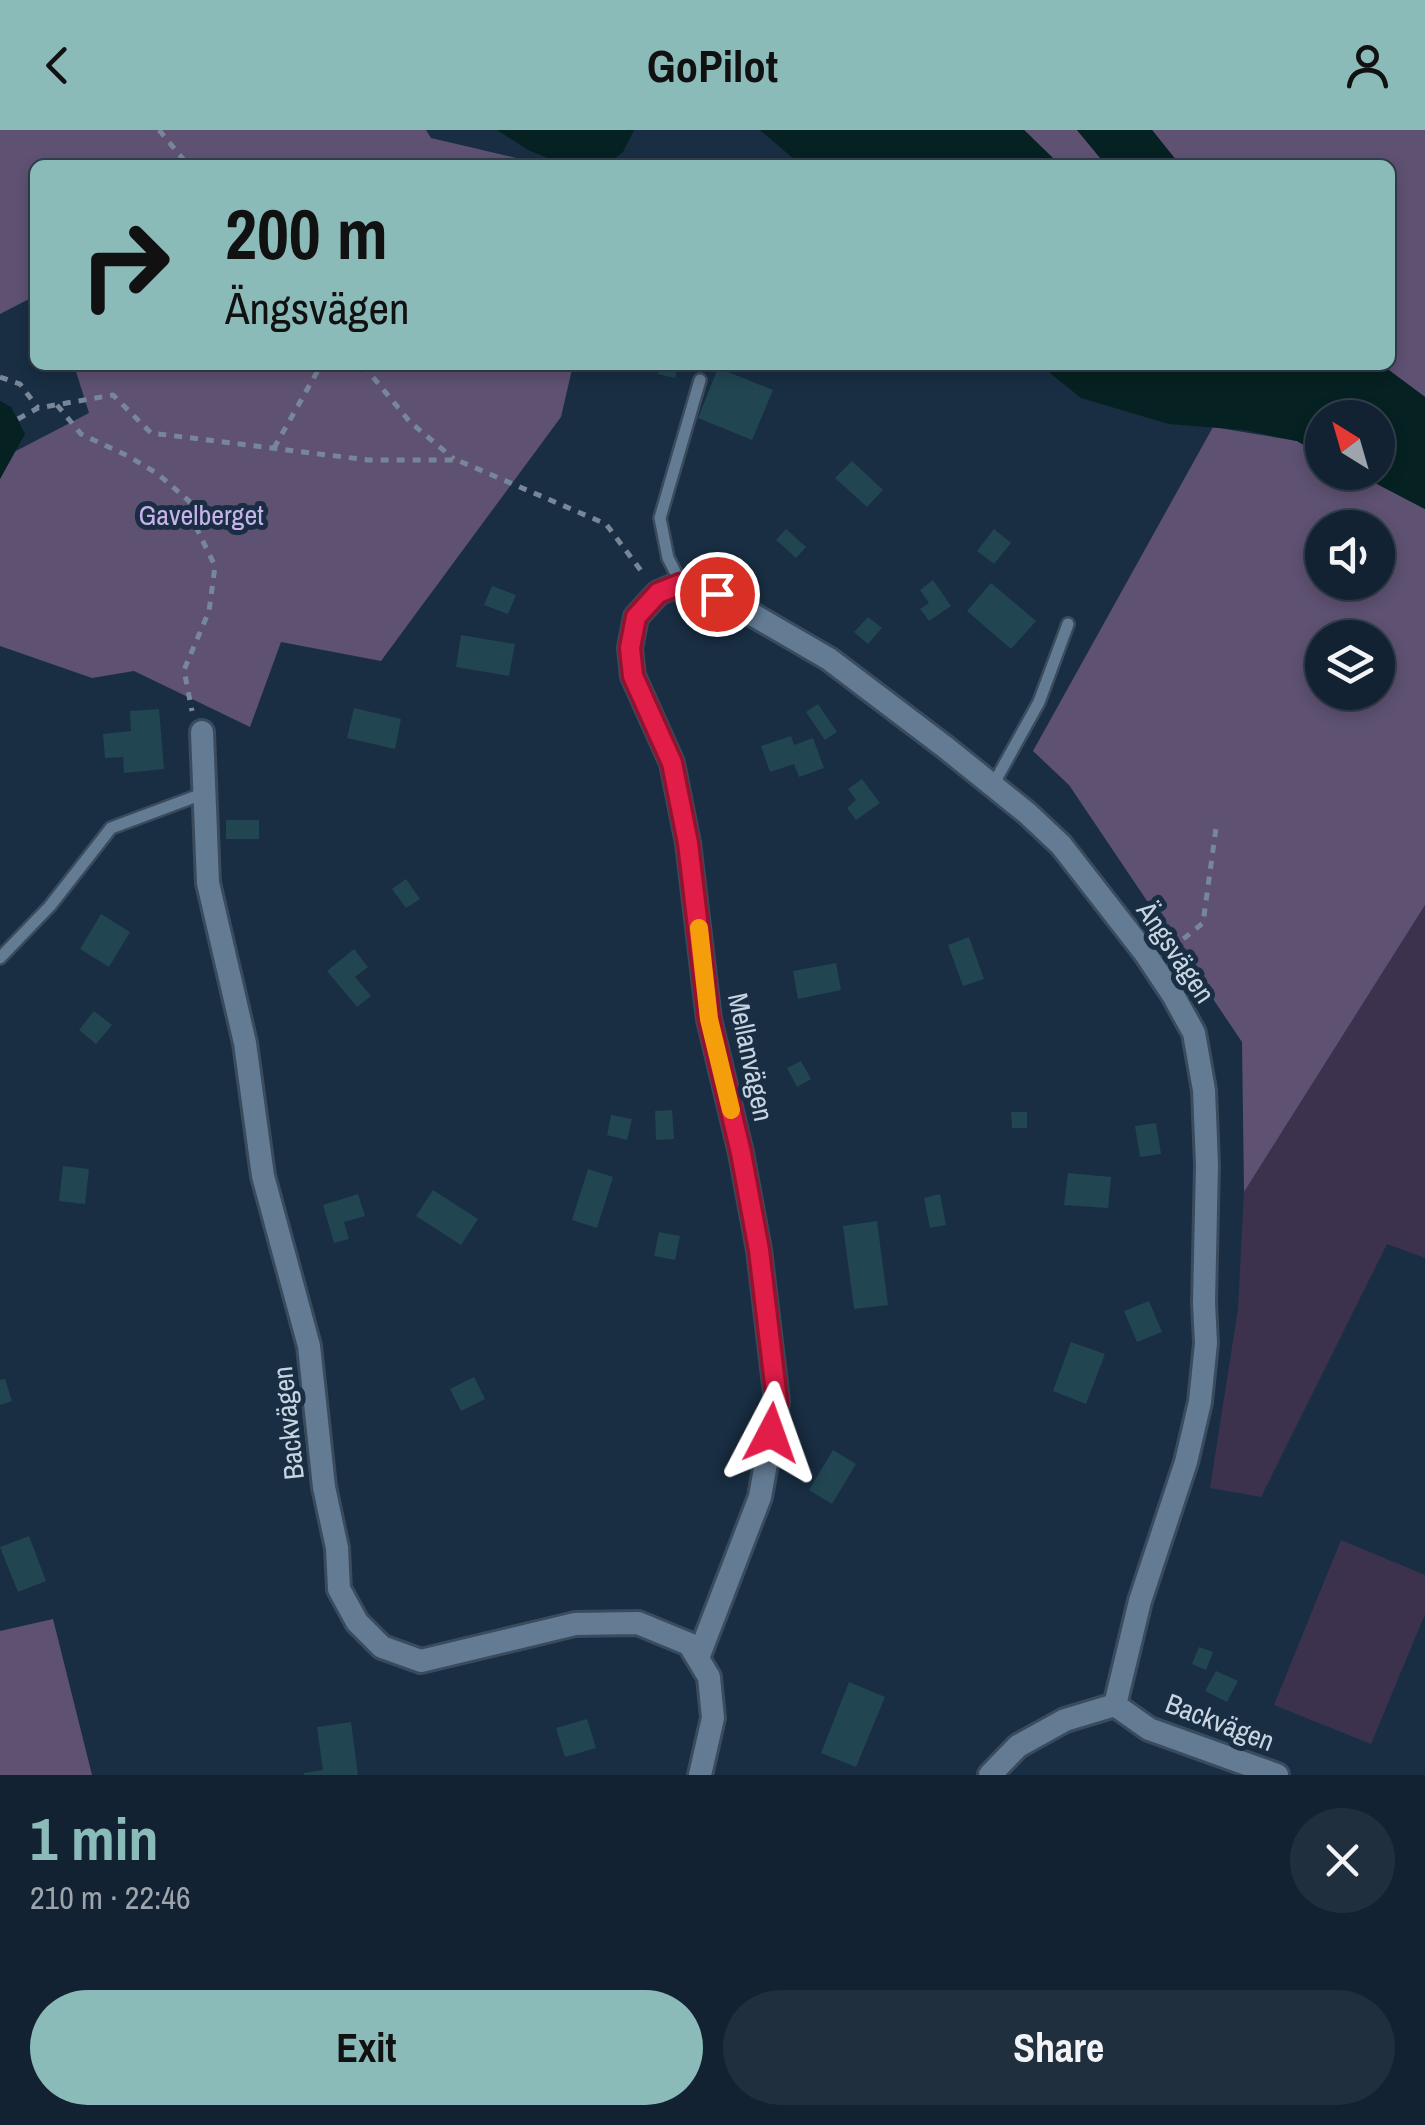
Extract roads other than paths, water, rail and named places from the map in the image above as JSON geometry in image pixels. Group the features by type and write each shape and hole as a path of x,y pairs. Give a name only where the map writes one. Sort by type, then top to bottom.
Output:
{"street":[{"name":"Mellanvägen","path":"681,584 658,593 636,617 630,648 633,676 672,763 688,843 709,1019 759,1250 777,1401 760,1497 698,1658"},
{"name":"Ängsvägen","path":"681,584 717,594 828,659 1027,813 1060,845 1152,964 1174,994 1194,1034 1204,1090 1207,1165 1206,1343 1200,1402 1186,1462 1140,1600 1115,1705"},
{"name":"Backvägen","path":"198,726 208,883 244,1043 263,1176 309,1346 324,1487 337,1548 339,1589 356,1622 382,1647 422,1661 574,1624 638,1622 689,1644 698,1658"},
{"path":"698,1658 709,1677 713,1718 700,1775"},
{"name":"Backvägen","path":"1115,1705 1149,1729 1277,1775"},
{"path":"990,1775 1018,1746 1065,1720 1115,1705"}],"lane":[{"path":"681,584 668,558 660,518 700,380"},
{"path":"993,785 1038,702 1068,624"},
{"path":"0,958 50,906 111,828 205,794"}],"park label":[{"name":"Gavelberget","path":"201,515"}]}
